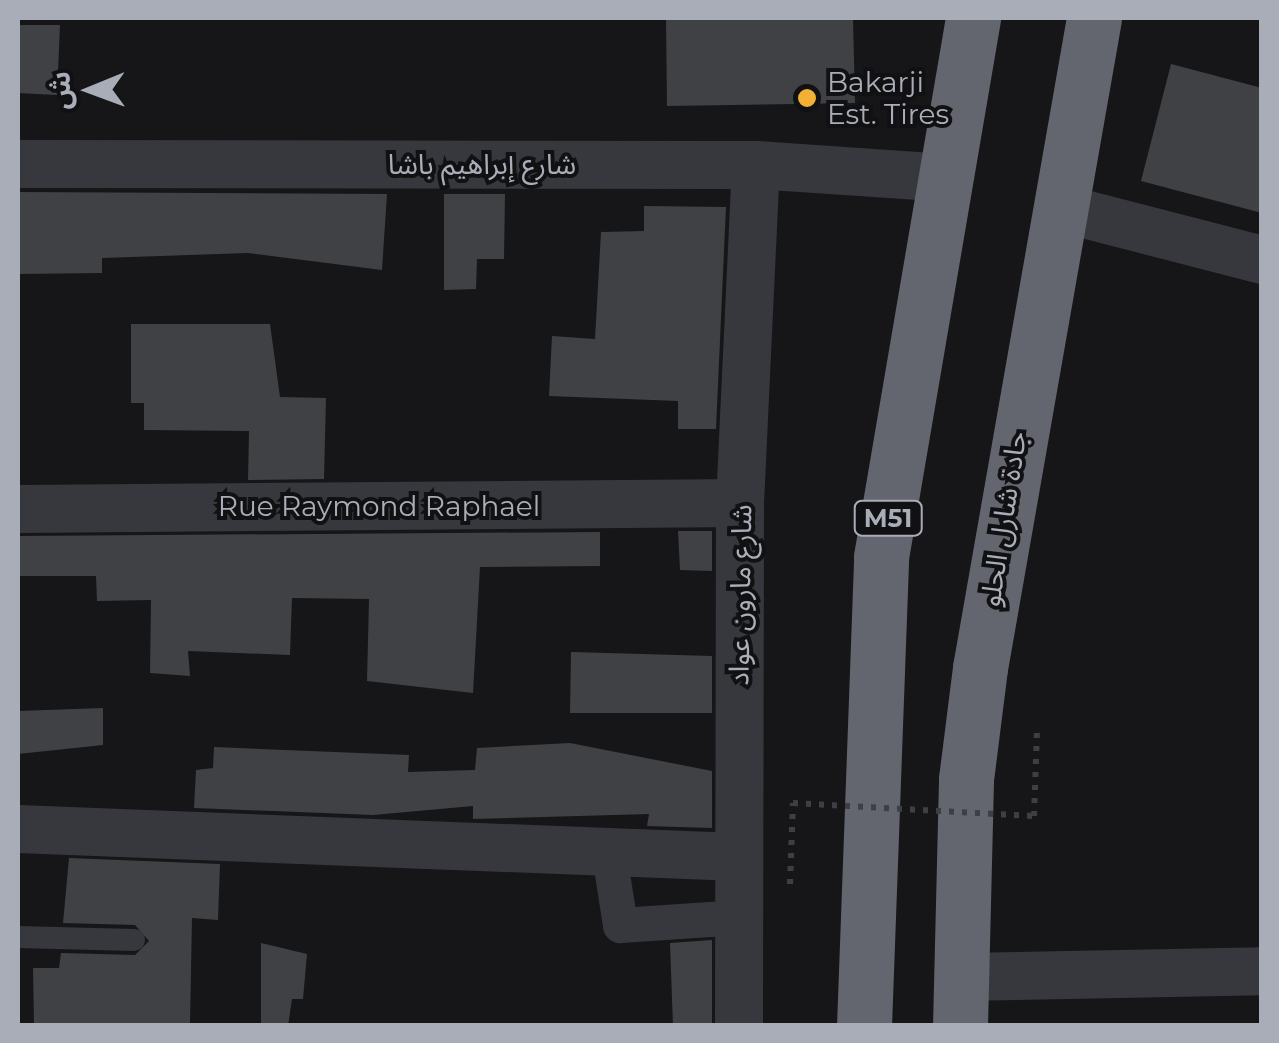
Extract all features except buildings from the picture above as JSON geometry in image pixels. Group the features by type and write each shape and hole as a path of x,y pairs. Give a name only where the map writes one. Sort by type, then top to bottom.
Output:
{"highway":[{"name":"M51","path":"864,1026 881,557 973,18"},
{"name":"جادة شارل الحلو","path":"960,1002 980,668 1094,18"}],"street":[{"name":"شارع إبراهيم باشا","path":"18,164 756,165 946,178"},
{"name":"شارع مارون عواد","path":"739,1026 740,503 756,165"},
{"path":"1062,208 1262,260"},
{"name":"Rue Raymond Raphael","path":"18,509 740,503"},
{"path":"18,829 737,858"},
{"path":"609,854 620,925 740,917"},
{"path":"960,1002 1262,971"}],"lane":[{"path":"18,938 134,940"}],"path":[{"path":"790,884 793,802 1034,816 1037,728"}],"place":[{"name":"Bakarji Est. Tires","path":"807,98"}]}
